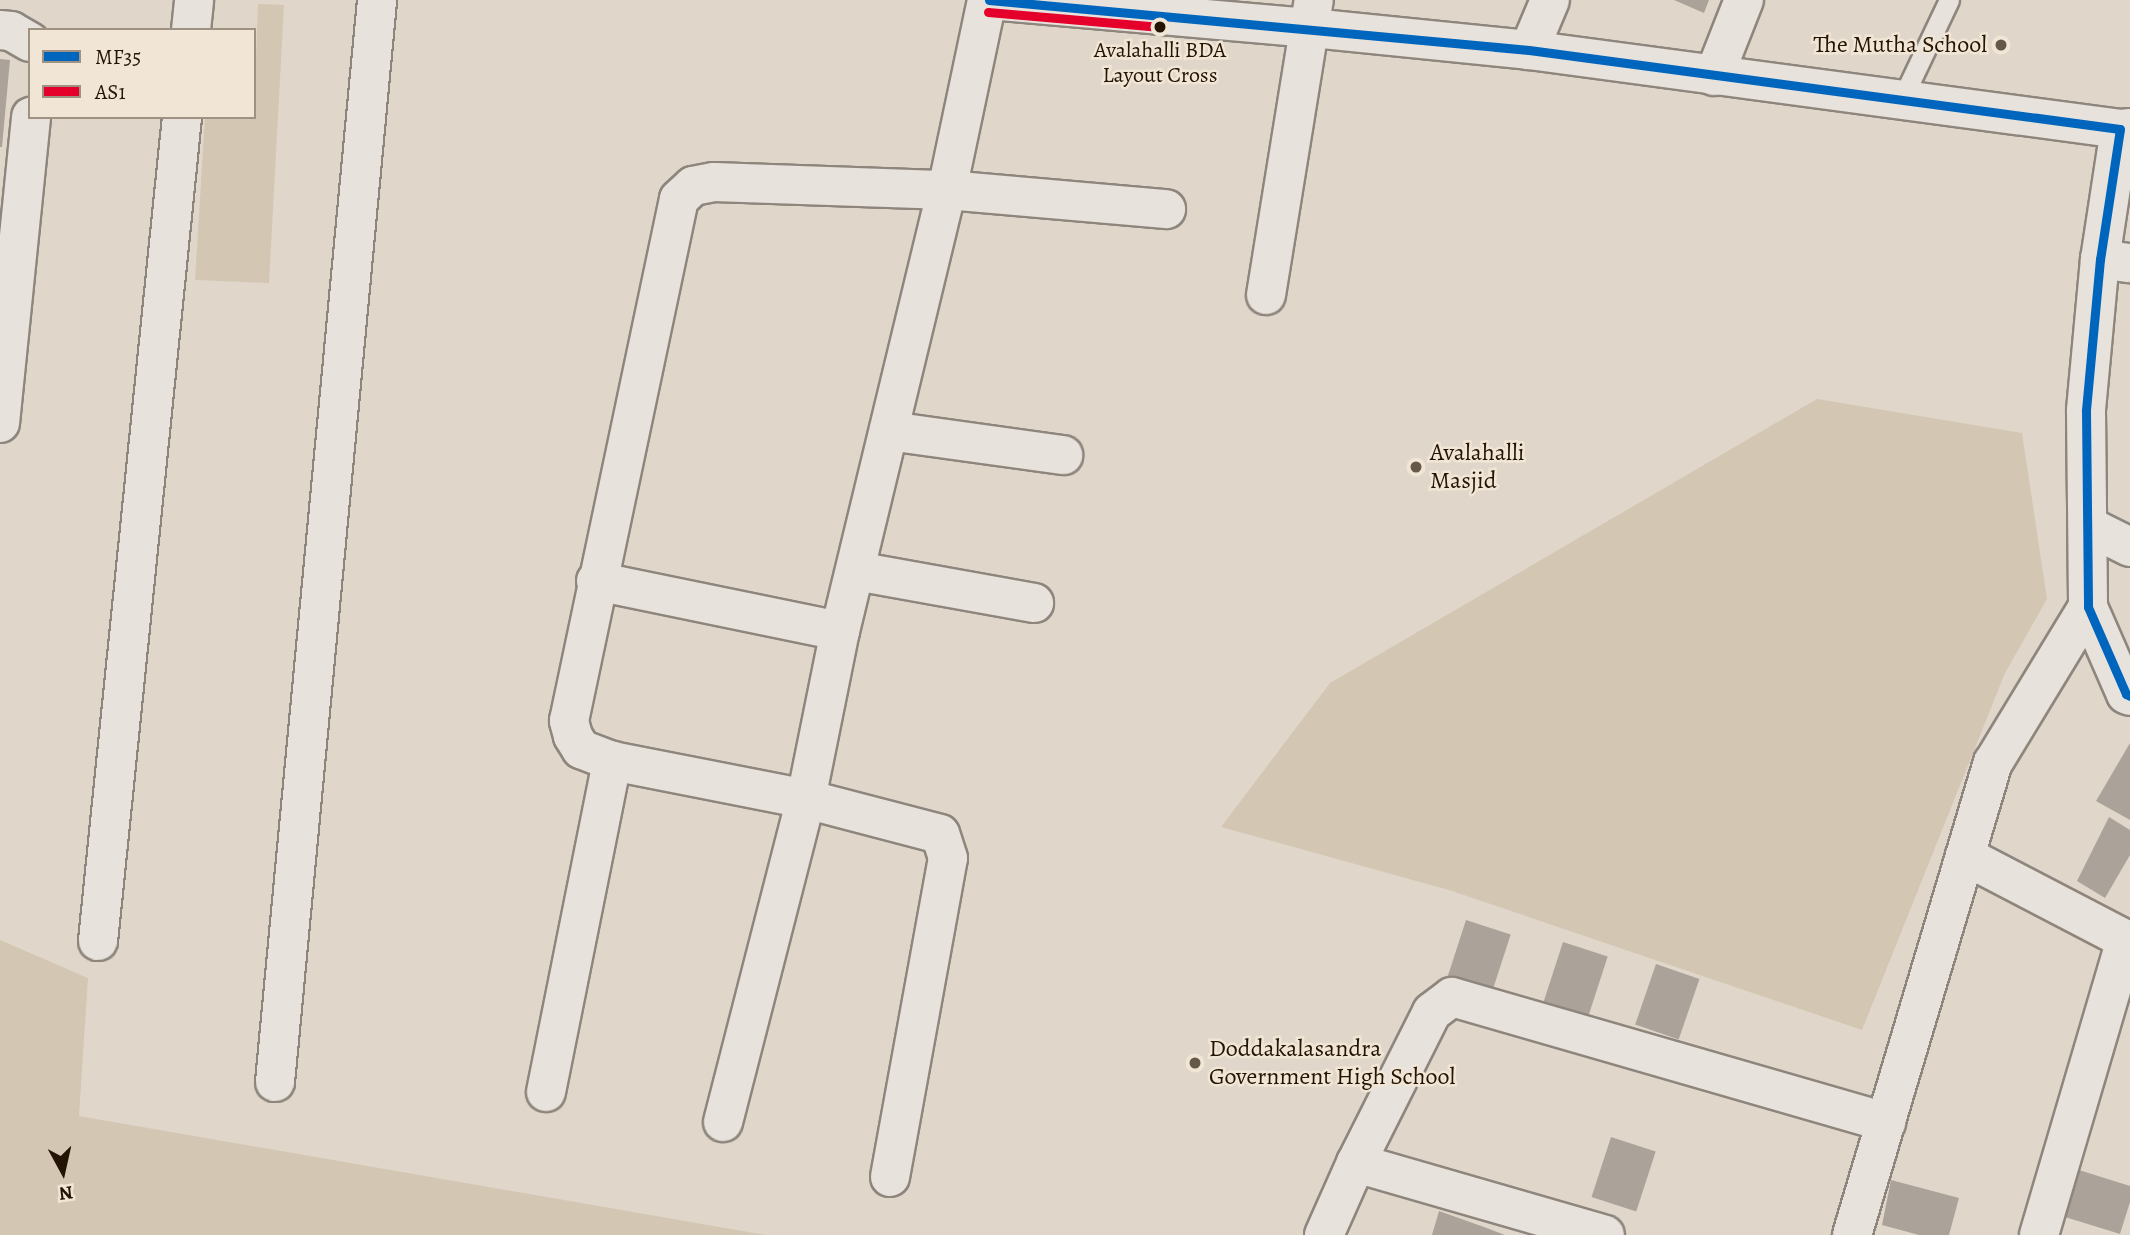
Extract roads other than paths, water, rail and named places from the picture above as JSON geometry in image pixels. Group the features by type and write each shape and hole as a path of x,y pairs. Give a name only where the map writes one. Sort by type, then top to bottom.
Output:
{"street":[{"path":"191,28 194,0"},
{"path":"275,1082 377,0"},
{"path":"723,1122 806,799 840,631 947,190 988,0 1160,15 1313,14 1529,50 2125,129 2115,261 2086,411 2088,607 2126,694 2130,696"},
{"path":"1529,50 1550,0"},
{"path":"1714,76 1744,0"},
{"path":"1266,295 1313,14"},
{"path":"0,30 18,34 28,41"},
{"path":"0,423 7,288 31,119"},
{"path":"98,941 182,119"},
{"path":"890,1177 948,858 940,834 806,799 612,761 581,749 569,721 596,581 679,199 693,186 714,182 947,190 1166,209"},
{"path":"890,430 1063,454"},
{"path":"2088,526 2130,547"},
{"path":"856,571 1034,603"},
{"path":"596,581 840,631"},
{"path":"1852,1235 1993,763 2088,607"},
{"path":"546,1092 612,761"},
{"path":"1965,856 2128,941 2039,1235"},
{"path":"1324,1235 1356,1163 1432,1012 1452,997 1886,1122"},
{"path":"1356,1163 1605,1235"}],"lane":[{"path":"1901,101 1949,0"}],"place":[{"name":"Avalahalli BDA Layout Cross","path":"1160,27"},
{"name":"The Mutha School","path":"2001,45"},
{"name":"Avalahalli Masjid","path":"1416,467"},
{"name":"Doddakalasandra Government High School","path":"1195,1063"}]}
